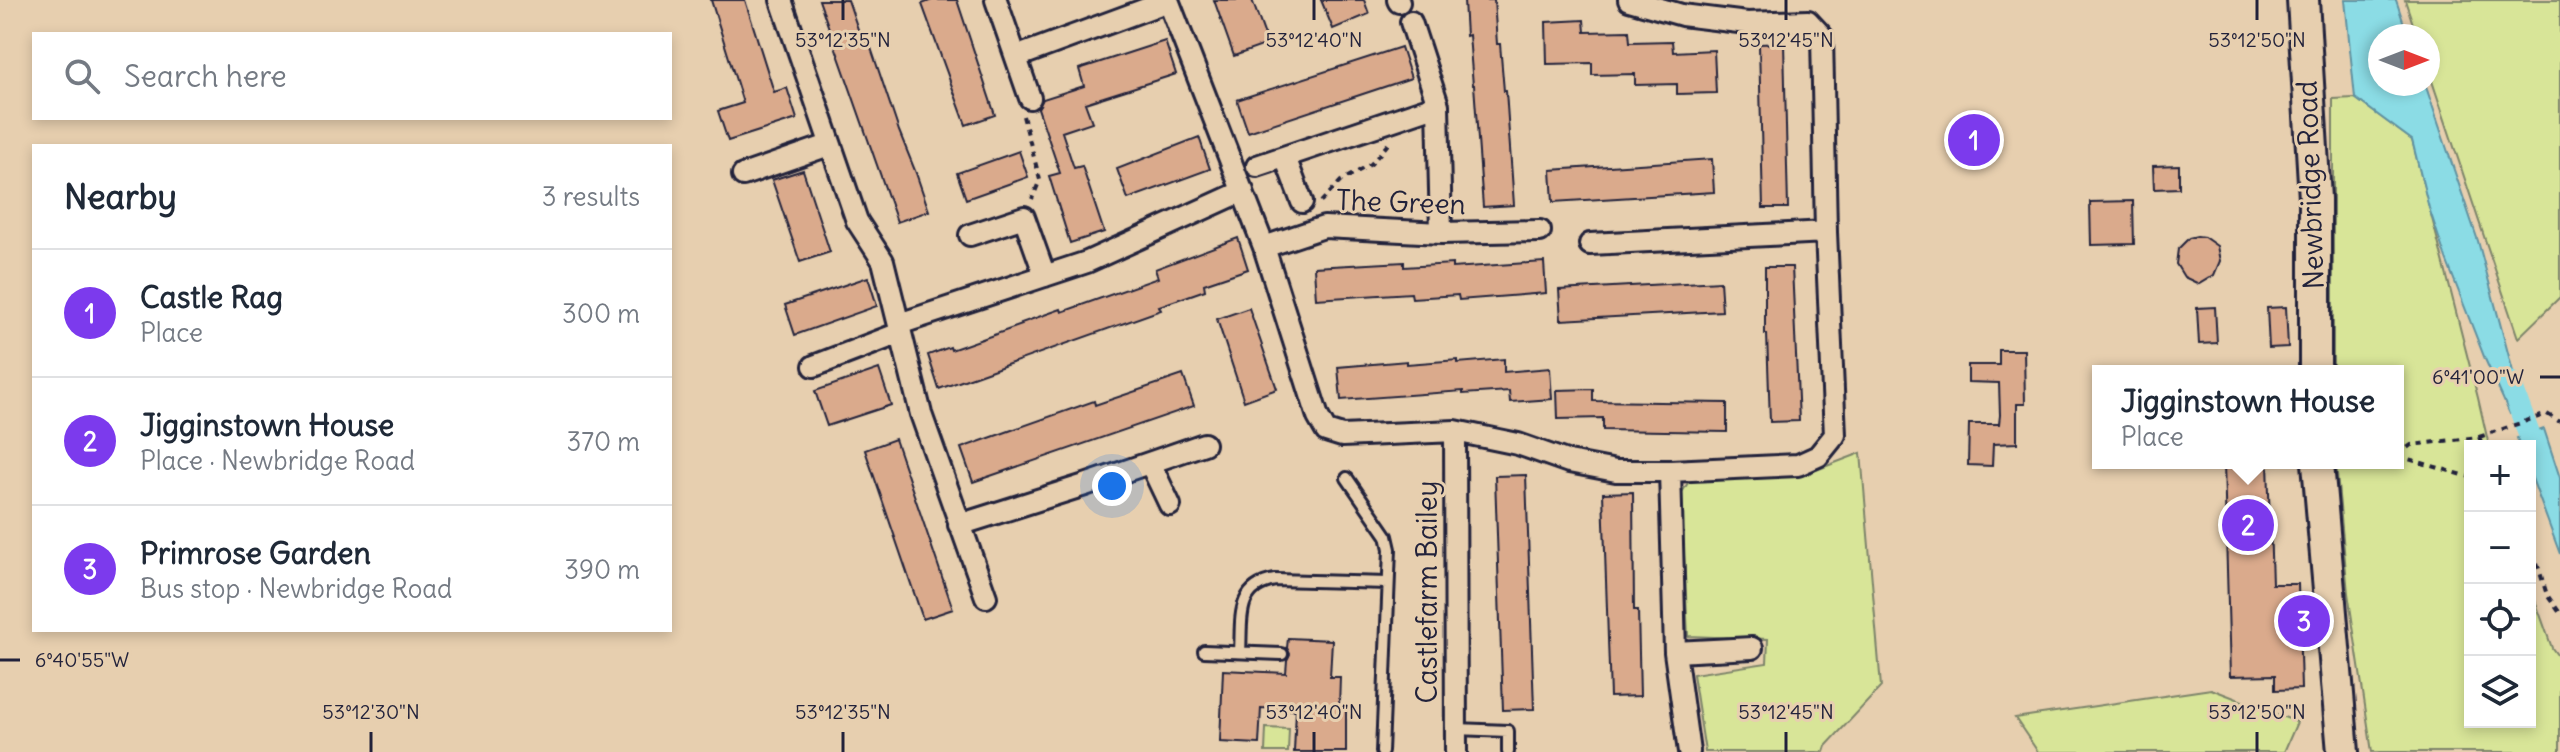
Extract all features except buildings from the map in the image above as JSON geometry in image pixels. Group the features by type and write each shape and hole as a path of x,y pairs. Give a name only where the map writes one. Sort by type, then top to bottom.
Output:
{"main road":[{"name":"Newbridge Road","path":"2303,0 2315,199 2315,365"},
{"path":"2319,469 2343,752"}],"street":[{"path":"781,0 857,221 883,261 921,414 986,597"},
{"path":"996,0 1030,98"},
{"path":"1016,57 1168,0 1264,247 1318,417 1326,431 1342,436 1455,431 1518,444 1569,462 1616,471 1798,465 1818,456 1835,435 1822,36 1808,21 1747,23 1682,15 1629,0"},
{"path":"1411,22 1438,105 1441,233"},
{"path":"1257,166 1438,105"},
{"path":"743,175 829,145"},
{"path":"1285,157 1310,203"},
{"path":"814,366 900,328 1087,262 1243,191"},
{"path":"970,235 1024,217 1045,276"},
{"name":"The Green","path":"1264,247 1324,227 1441,233 1540,231"},
{"path":"1590,244 1826,232"},
{"name":"Castlefarm Bailey","path":"1455,431 1456,752"},
{"path":"959,525 1204,444"},
{"path":"1150,463 1170,505"},
{"path":"1670,471 1675,652 1689,752"},
{"path":"1675,652 1752,648"}],"lane":[{"path":"1347,478 1387,536 1390,549 1382,752"},
{"path":"1240,652 1241,609 1248,595 1262,582 1388,583"},
{"path":"1204,651 1282,654"},
{"path":"1456,729 1508,731 1508,752"}],"path":[{"path":"1024,217 1040,180 1019,102 1030,98"},
{"path":"1310,203 1371,164 1387,148 1398,119"},
{"path":"2404,451 2411,445 2479,437 2547,414 2560,422"},
{"path":"2404,458 2464,475"},
{"path":"2536,559 2547,595 2560,613"}],"green space":[{"path":"2405,0 2560,0 2560,297 2518,338 2437,96 2440,96 2440,24 2413,24"},
{"path":"2355,98 2412,140 2488,440 2464,440 2464,728 2536,728 2536,603 2552,648 2560,659 2560,752 2372,752 2348,593 2337,469 2404,469 2404,365 2333,365 2333,99"},
{"path":"1861,453 1881,687 1826,746 1824,752 1705,752 1693,674 1767,663 1768,639 1688,636 1681,494 1691,478 1811,472"},
{"path":"2211,689 2297,722 2284,752 2038,752 2015,718"},
{"path":"1266,728 1289,729 1288,752 1265,752"}],"water":[{"path":"2345,0 2396,0 2404,24 2368,24 2368,96 2429,96 2478,241 2523,409 2510,414 2485,359 2429,208 2412,140 2355,98"},
{"path":"2544,429 2560,478 2560,554 2536,489 2536,440 2517,438"}],"waterway":[{"path":"2510,382 2538,459"}],"place":[{"name":"Castle Rag","path":"1974,140"},
{"name":"Jigginstown House","path":"2248,525"},
{"name":"Primrose Garden","path":"2304,621"}]}
